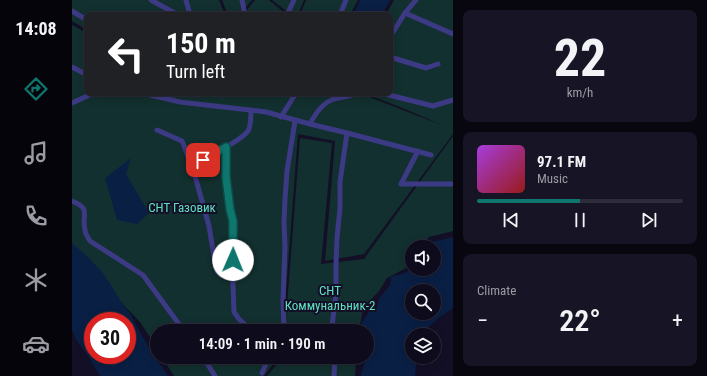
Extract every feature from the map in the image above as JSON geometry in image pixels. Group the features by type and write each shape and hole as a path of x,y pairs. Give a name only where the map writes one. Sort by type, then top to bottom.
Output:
{"street":[{"path":"151,0 173,12"},
{"path":"186,0 189,12"},
{"path":"242,0 245,12"},
{"path":"288,12 294,0"},
{"path":"341,12 346,0"},
{"path":"393,32 416,0"},
{"path":"72,11 84,18"},
{"path":"406,13 453,34"},
{"path":"393,57 426,68 438,64"},
{"path":"72,67 84,73"},
{"path":"72,103 87,96"},
{"path":"155,96 180,102 266,112 295,121 431,154"},
{"path":"281,117 294,96"},
{"path":"310,124 313,117 328,101 336,98 351,96"},
{"path":"392,96 433,106 453,100"},
{"path":"191,167 246,134 249,130 251,110"},
{"path":"284,324 285,199 288,164 295,121"},
{"path":"156,130 184,143 209,226 218,274 233,276"},
{"path":"332,324 336,294 340,182 348,133"},
{"path":"226,147 226,177 233,221 234,312 244,324"},
{"path":"418,151 401,184 453,184"},
{"path":"72,201 83,207 85,216 84,229 90,241 143,275 179,324"},
{"path":"207,364 215,376"},
{"path":"262,373 266,364"},
{"path":"334,376 335,364"}],"green space":[{"path":"72,0 219,0 224,12 84,12 84,28 72,21"},
{"path":"222,0 252,0 242,12 227,12"},
{"path":"255,0 269,0 283,12 245,12"},
{"path":"272,0 304,0 299,12 287,12"},
{"path":"306,0 358,0 352,12 301,12"},
{"name":"СНТ Газовик","path":"394,0 453,0 453,134 364,254 325,261 335,141 298,134 284,324 150,324 150,337 136,318 136,312 130,312 72,252 72,25 84,31 84,96 367,96 444,126 371,96 393,96 393,12 388,12"},
{"name":"СНТ Коммунальник-2","path":"453,136 453,231 429,237 427,240 405,240 405,269 387,278 379,291 363,308 360,324 286,324 300,138 332,143 321,264 364,259"},
{"path":"166,364 273,364 264,376 174,376"},
{"path":"277,364 356,364 355,376 267,376"}],"water":[{"path":"360,0 390,0 384,12 354,12"},
{"path":"131,158 126,174 149,213 137,224 117,220 105,178"},
{"path":"453,237 453,308 441,316 441,284 405,284 405,320 436,320 429,328 405,328 405,364 416,364 415,376 361,376 364,364 374,364 374,324 362,324 362,322 368,314 368,304 373,304 377,308 379,299 390,285 391,276 405,272 405,276 441,276 440,240"},
{"path":"72,243 102,272 129,312 84,312 84,350 76,340 73,332"},
{"path":"136,325 150,349 150,364 160,364 168,376 100,376 93,364 136,364"}],"route":[{"path":"203,160 226,147 226,177 233,221 233,260"}]}
